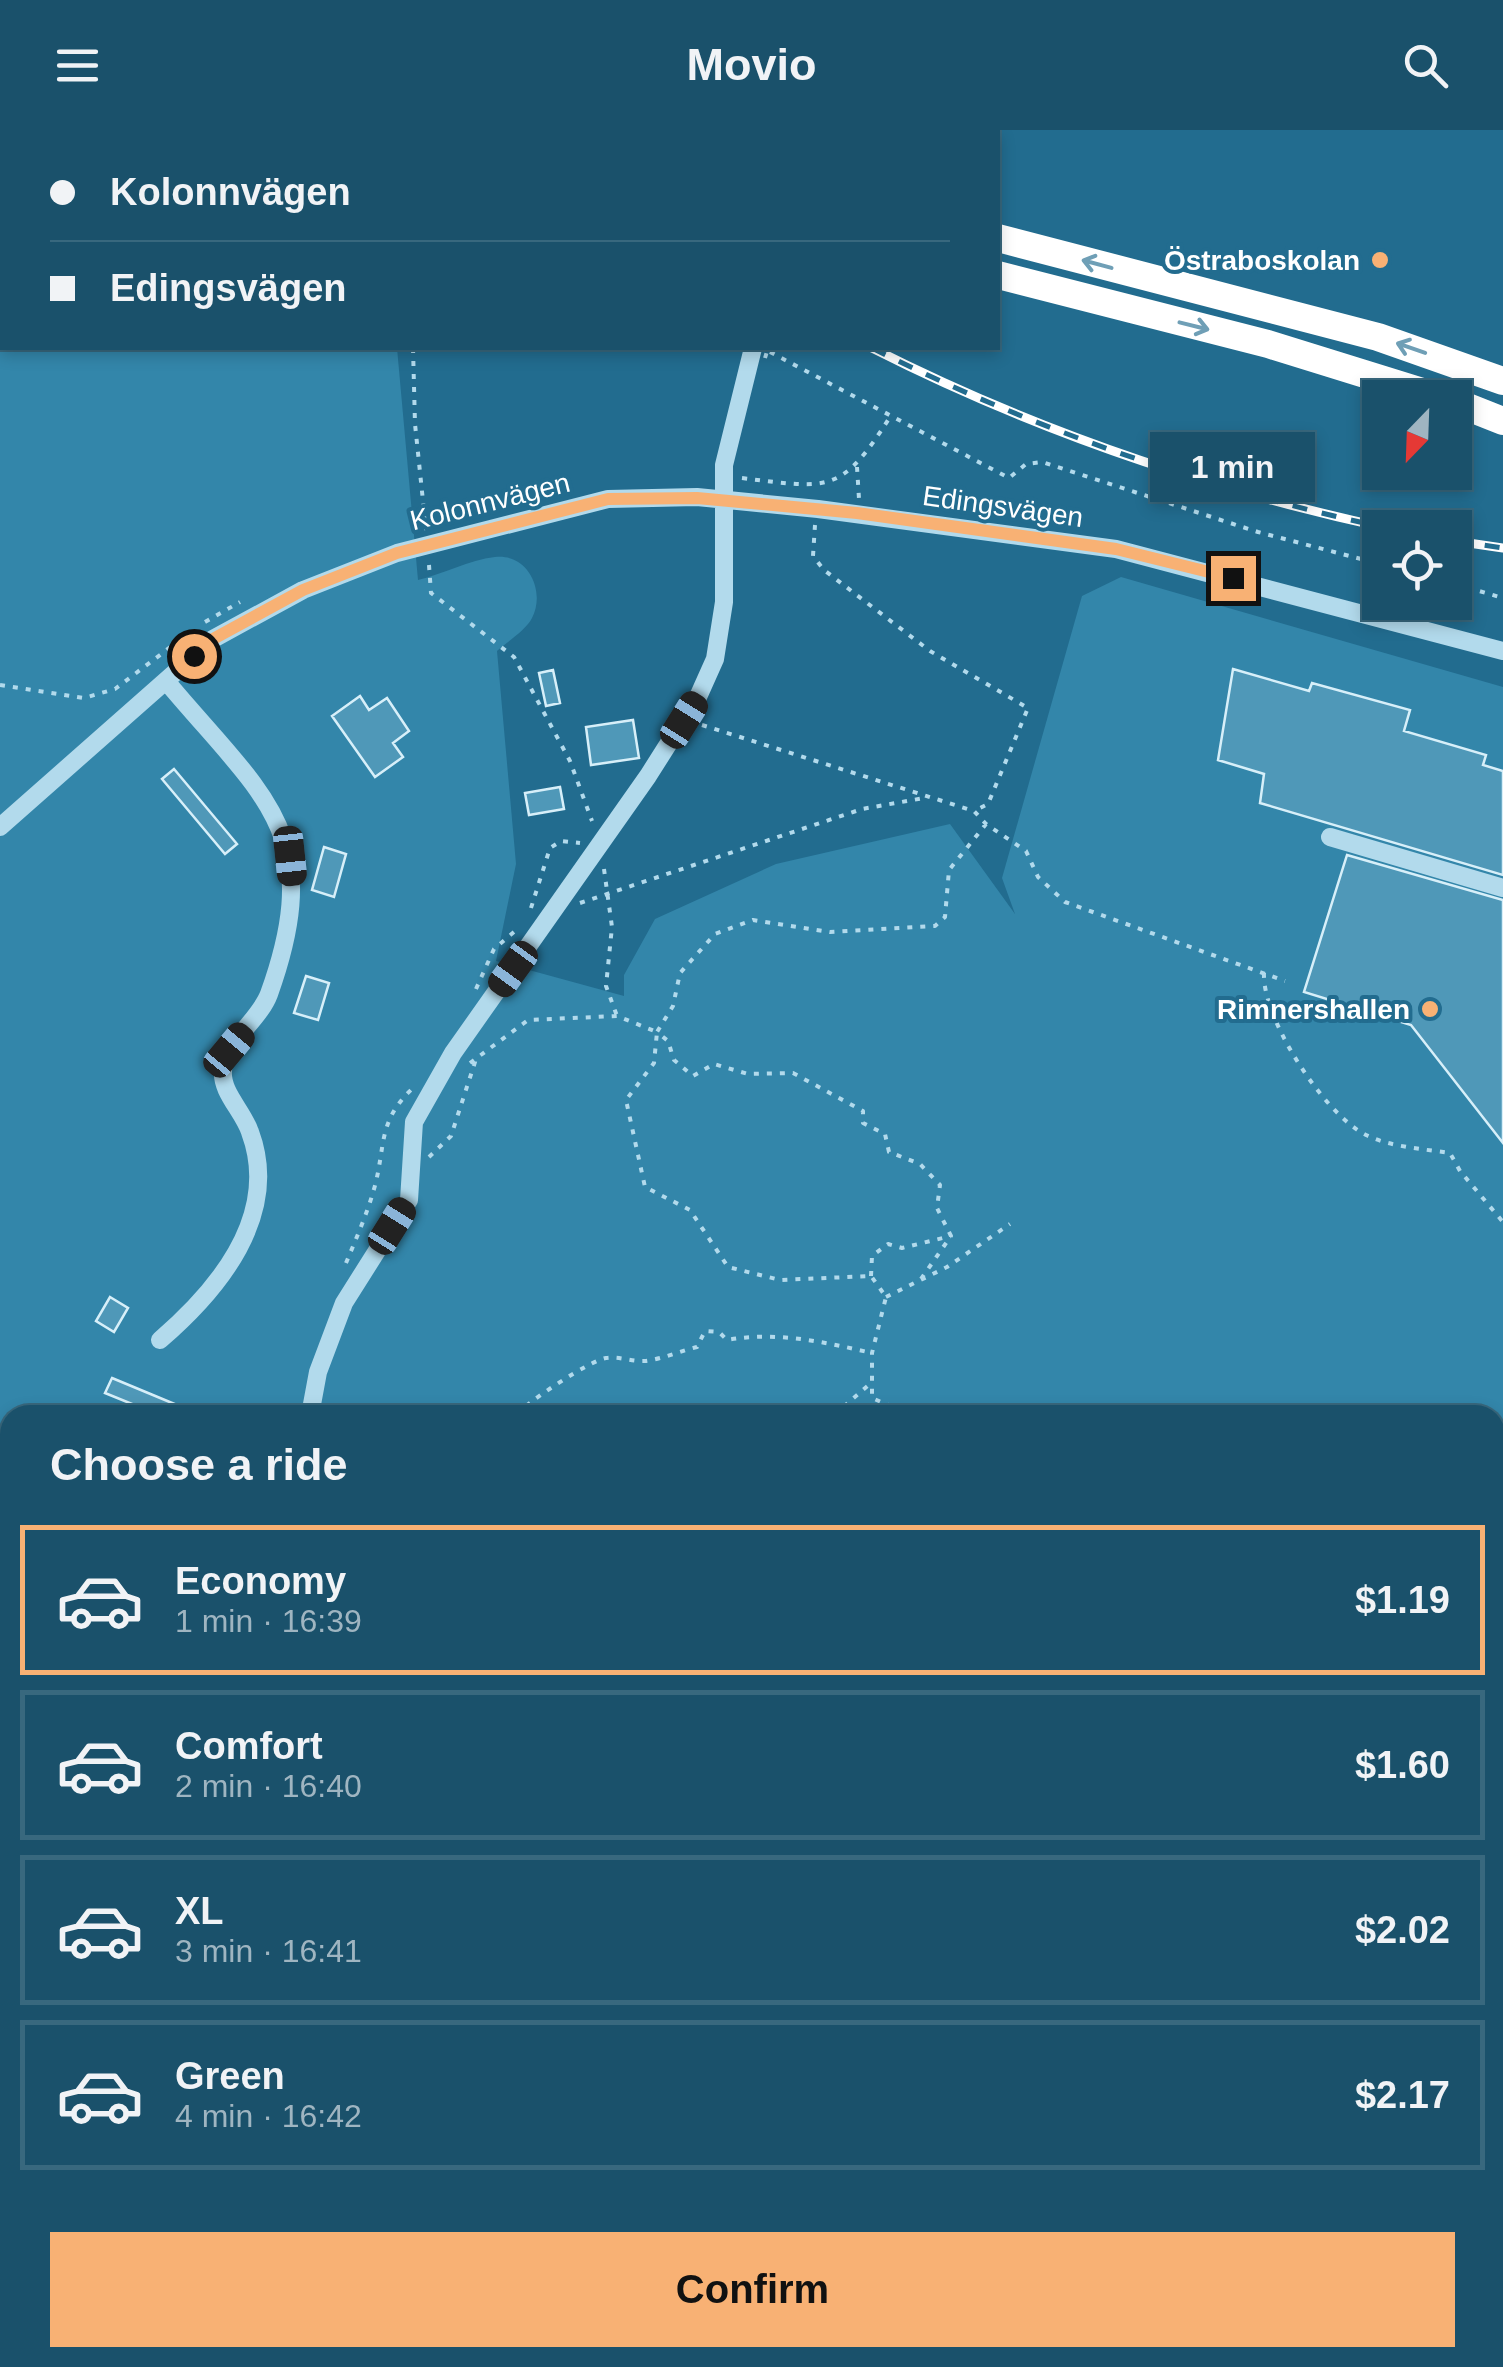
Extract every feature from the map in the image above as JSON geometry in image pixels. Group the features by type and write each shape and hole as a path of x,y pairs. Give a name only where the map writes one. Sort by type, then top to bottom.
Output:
{"highway":[{"path":"1000,239 1344,327 1503,381"},
{"path":"1000,276 1317,358 1386,380"},
{"path":"1472,408 1503,420"}],"street":[{"path":"312,1405 318,1372 344,1303 408,1200 414,1122 453,1054 684,720 715,659 724,602 724,465 760,350"},
{"name":"Kolonnvägen","path":"0,826 213,639 303,590 397,553 608,499 722,500"},
{"name":"Edingsvägen","path":"722,500 857,513 1116,549 1503,652"},
{"path":"160,1340 203,1302 226,1273 254,1206 259,1179 256,1149 237,1103 223,1084 222,1066 229,1050 266,1000 291,915 293,886 285,834 270,808 163,683"},
{"path":"1330,836 1503,888"}],"path":[{"path":"414,350 415,424 431,593 514,657 570,760 600,843 612,958 606,986 617,1016"},
{"path":"760,350 1008,478 1026,464 1042,462 1240,526 1362,559"},
{"path":"742,478 812,485 831,482 857,467 890,417"},
{"path":"857,467 857,513"},
{"path":"818,509 813,556 824,570 930,652 1028,708 988,804 974,811"},
{"path":"1472,589 1503,598"},
{"path":"684,720 974,811 986,824 1026,850 1038,877 1064,902 1286,980"},
{"path":"553,913 862,808 929,797"},
{"path":"871,1276 780,1280 728,1267 690,1210 645,1188 626,1100 654,1063 657,1032 673,1006 680,973 715,934 753,920 830,932 934,926 945,917 949,870 986,824"},
{"path":"1264,973 1274,1017 1316,1091 1364,1134 1450,1153 1460,1171 1503,1222"},
{"path":"462,1069 528,1020 617,1016 657,1032 668,1041 674,1060 693,1076 714,1064 748,1074 793,1073 855,1104 863,1111 863,1123 885,1134 890,1152 920,1164 940,1185 937,1208 950,1236"},
{"path":"412,1174 450,1136 476,1058"},
{"path":"888,1405 872,1398 872,1353 886,1297 1010,1224"},
{"path":"886,1297 871,1276 872,1256 888,1244 902,1248 950,1236"},
{"path":"921,1279 950,1236"},
{"path":"523,1405 554,1389 558,1381 604,1358 644,1361 698,1346 705,1331 719,1332 728,1340 751,1335 808,1338 872,1353"},
{"path":"846,1405 872,1382"}],"shaded area":[{"path":"0,350 397,350 418,580 476,561 507,557 525,567 537,597 532,618 497,651 516,864 496,961 624,996 624,975 655,919 776,864 950,824 1015,914 1002,878 1082,596 1121,577 1503,687 1503,1405 0,1405"}],"building":[{"path":"1233,669 1309,691 1312,683 1410,710 1404,731 1486,755 1483,765 1503,771 1503,875 1260,803 1264,774 1218,760"},
{"path":"553,670 560,703 546,706 539,673"},
{"path":"360,696 369,710 387,698 409,731 393,743 403,757 375,777 332,716"},
{"path":"633,720 639,758 591,765 586,727"},
{"path":"174,769 237,844 225,854 162,779"},
{"path":"560,787 564,809 529,815 525,793"},
{"path":"324,847 346,854 334,897 312,890"},
{"name":"Rimnershallen","path":"1347,855 1503,900 1503,1143 1411,1025 1304,992"},
{"path":"306,976 329,983 318,1020 294,1013"},
{"path":"110,1297 128,1308 114,1332 96,1321"},
{"path":"112,1378 177,1405 134,1405 105,1393"}],"railway":[{"path":"876,350 1059,431 1189,476 1362,522"},
{"path":"1472,543 1503,548"}],"place":[{"name":"Östraboskolan","path":"1380,260"},
{"name":"Rimnershallen","path":"1430,1009"}],"route":[{"path":"194,656 213,639 303,590 397,553 608,499 697,498 857,513 1116,549 1233,578"}]}
